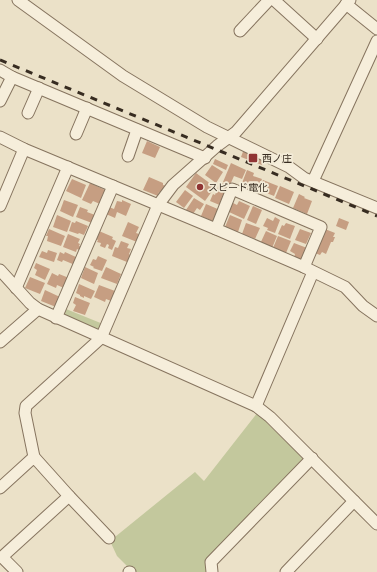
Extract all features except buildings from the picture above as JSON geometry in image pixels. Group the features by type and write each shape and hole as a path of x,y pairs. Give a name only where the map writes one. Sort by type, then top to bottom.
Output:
{"street":[{"path":"18,0 123,76 207,127 289,166 304,178 377,208"},
{"path":"240,31 269,0"},
{"path":"274,0 317,39"},
{"path":"109,538 34,457 25,413 26,406 101,338 158,205 173,185 217,146 236,132 348,2 377,28"},
{"path":"313,182 377,41"},
{"path":"0,70 12,77 205,158"},
{"path":"0,100 12,77"},
{"path":"28,113 38,88"},
{"path":"76,134 87,108"},
{"path":"128,156 137,130"},
{"path":"0,138 68,168 216,229 345,287 363,306 377,316"},
{"path":"0,206 24,149"},
{"path":"16,288 68,168"},
{"path":"56,318 113,186"},
{"path":"216,229 232,189 321,227 308,270 256,406"},
{"path":"0,270 30,303 38,309 256,406 270,417 377,524"},
{"path":"1,340 38,309"},
{"path":"0,488 34,457"},
{"path":"212,572 211,562 312,458"},
{"path":"17,572 2,557 69,496"},
{"path":"286,572 354,501"}],"green space":[{"path":"66,309 103,324 95,330 66,318 64,313"},
{"path":"258,412 267,419 267,423 303,458 304,460 302,466 205,563 206,572 133,572 117,556 110,541 195,472 204,481"}],"railway":[{"path":"0,60 377,216"}],"place":[{"name":"西ノ庄","path":"253,158"},
{"name":"スピード電化","path":"200,187"}]}
